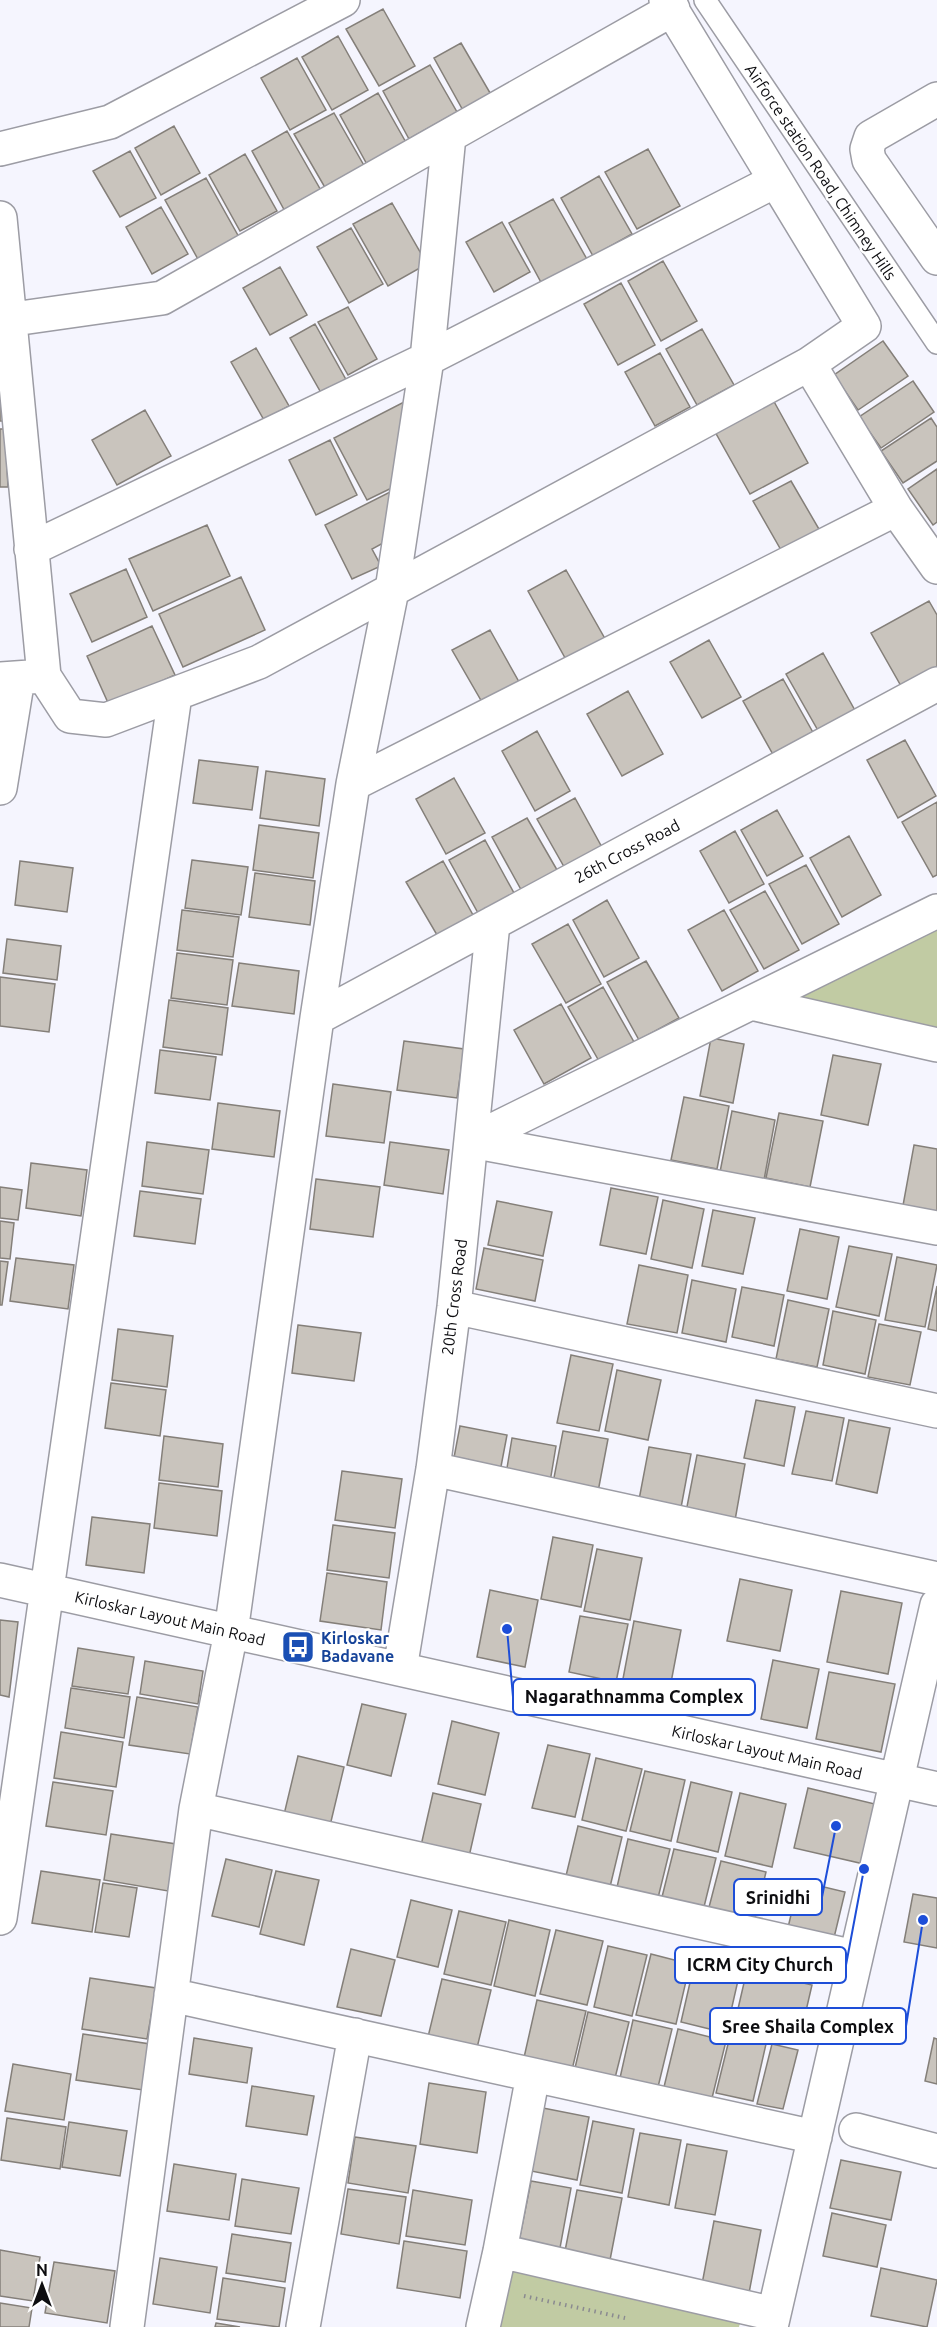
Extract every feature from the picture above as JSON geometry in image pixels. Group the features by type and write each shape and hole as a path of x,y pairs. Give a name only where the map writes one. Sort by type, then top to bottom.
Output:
{"street":[{"path":"0,149 110,122 343,0"},
{"path":"4,321 162,298 449,136 670,5 864,326 809,364 258,662 106,720 70,716 21,677"},
{"path":"937,99 871,137 867,149 869,160 937,258"},
{"path":"127,2327 196,1809 231,1632 317,1018 353,784 392,590 427,359 449,136"},
{"path":"31,549 427,359 775,181"},
{"path":"0,218 13,504 31,549 21,677 0,788"},
{"path":"809,364 896,510 937,567"},
{"path":"353,784 896,510"},
{"name":"26th Cross Road","path":"317,1018 937,684"},
{"path":"0,1918 175,695"},
{"path":"471,1141 937,911"},
{"name":"20th Cross Road","path":"400,1669 433,1469 453,1307 493,923"},
{"path":"751,1003 937,1045"},
{"path":"471,1141 937,1228"},
{"path":"453,1307 937,1411"},
{"path":"433,1469 937,1579"},
{"name":"Kirloskar Layout Main Road","path":"0,1580 937,1789"},
{"path":"500,2251 772,2321 937,1605"},
{"path":"196,1809 855,1957"},
{"path":"171,1995 815,2137"},
{"path":"303,2327 356,2036"},
{"path":"483,2327 500,2251 533,2075"},
{"path":"856,2130 937,2151"}],"lane":[{"name":"Airforce station Road, Chimney Hills","path":"705,0 937,343"}],"path":[{"path":"520,2295 632,2320"}],"green space":[{"path":"937,926 937,1028 789,999"},
{"path":"506,2264 742,2315 739,2327 492,2327"}],"building":[{"path":"383,9 415,66 379,86 346,29"},
{"path":"338,36 368,90 332,110 302,57"},
{"path":"461,43 493,98 465,114 434,58"},
{"path":"297,58 326,110 290,130 261,78"},
{"path":"430,65 457,112 409,139 383,91"},
{"path":"378,93 408,146 369,168 340,115"},
{"path":"334,113 366,169 327,191 294,134"},
{"path":"174,126 200,173 161,195 135,148"},
{"path":"287,131 323,194 287,215 252,151"},
{"path":"648,149 680,206 637,229 605,172"},
{"path":"130,151 156,198 120,217 93,171"},
{"path":"245,154 277,211 240,231 209,175"},
{"path":"599,176 632,234 593,256 561,198"},
{"path":"206,178 240,239 199,261 165,200"},
{"path":"553,199 588,261 543,286 509,223"},
{"path":"392,203 427,264 388,286 353,224"},
{"path":"161,207 188,254 152,274 126,227"},
{"path":"502,222 530,272 494,292 466,242"},
{"path":"351,228 383,284 349,303 317,247"},
{"path":"663,261 697,321 661,341 628,281"},
{"path":"280,267 307,315 270,335 243,288"},
{"path":"621,283 655,345 618,365 584,304"},
{"path":"348,307 377,359 348,375 318,322"},
{"path":"315,324 349,385 324,398 290,338"},
{"path":"702,329 734,385 697,405 666,349"},
{"path":"883,341 908,376 858,410 834,375"},
{"path":"256,348 289,406 264,420 231,362"},
{"path":"660,353 690,407 655,426 625,372"},
{"path":"0,355 5,421 0,421"},
{"path":"913,381 934,412 881,448 859,417"},
{"path":"772,398 808,463 750,494 714,430"},
{"path":"406,401 404,482 367,500 334,438"},
{"path":"145,410 171,456 117,485 92,440"},
{"path":"931,418 937,427 937,461 903,483 881,451"},
{"path":"0,429 5,429 8,487 0,487"},
{"path":"330,440 357,495 316,515 289,460"},
{"path":"937,469 937,522 933,525 908,489"},
{"path":"791,481 823,536 785,557 753,501"},
{"path":"396,489 396,536 372,549 381,566 352,579 325,525"},
{"path":"207,525 230,576 153,611 129,559"},
{"path":"126,569 147,617 92,642 70,594"},
{"path":"566,570 608,644 569,665 528,591"},
{"path":"241,577 265,630 183,667 159,614"},
{"path":"929,601 937,615 937,675 905,693 871,633"},
{"path":"152,626 175,675 109,705 87,656"},
{"path":"490,630 523,689 486,709 452,650"},
{"path":"709,640 741,697 702,718 670,662"},
{"path":"823,653 857,714 820,734 786,674"},
{"path":"783,679 815,736 775,758 743,701"},
{"path":"628,691 663,754 622,776 587,714"},
{"path":"537,731 570,791 535,811 502,751"},
{"path":"905,740 936,796 898,818 867,760"},
{"path":"199,760 258,767 252,810 193,803"},
{"path":"266,771 325,779 319,826 260,818"},
{"path":"454,778 485,833 446,854 416,799"},
{"path":"575,798 604,851 567,872 537,819"},
{"path":"937,802 937,875 933,877 902,822"},
{"path":"777,810 803,856 767,876 741,830"},
{"path":"527,818 560,875 524,895 492,837"},
{"path":"259,825 319,833 313,878 253,870"},
{"path":"735,831 764,884 729,903 700,851"},
{"path":"849,836 881,895 842,917 810,858"},
{"path":"485,840 514,893 478,913 449,860"},
{"path":"192,860 248,867 241,915 185,908"},
{"path":"20,861 73,868 67,912 15,905"},
{"path":"443,861 473,915 437,935 406,882"},
{"path":"806,865 839,924 802,944 769,884"},
{"path":"255,873 315,881 310,925 249,917"},
{"path":"765,891 799,950 764,969 730,910"},
{"path":"607,900 639,958 604,977 573,920"},
{"path":"182,910 239,917 233,957 177,950"},
{"path":"724,910 758,971 722,991 688,930"},
{"path":"568,924 601,984 566,1003 532,944"},
{"path":"7,939 61,946 57,980 3,973"},
{"path":"177,953 233,960 227,1005 171,998"},
{"path":"646,961 679,1018 639,1040 607,982"},
{"path":"239,963 299,971 294,1014 232,1006"},
{"path":"0,977 55,984 49,1032 0,1026"},
{"path":"603,987 634,1042 599,1061 568,1007"},
{"path":"169,1000 228,1008 222,1055 163,1047"},
{"path":"561,1004 591,1058 544,1084 514,1030"},
{"path":"711,1038 744,1044 733,1103 700,1096"},
{"path":"404,1041 464,1049 457,1098 397,1090"},
{"path":"160,1050 216,1057 210,1100 155,1093"},
{"path":"833,1055 881,1064 868,1125 821,1115"},
{"path":"333,1084 391,1092 384,1143 326,1136"},
{"path":"684,1097 729,1106 717,1169 671,1160"},
{"path":"218,1103 280,1111 274,1157 212,1149"},
{"path":"732,1111 775,1120 764,1180 720,1172"},
{"path":"779,1113 823,1121 810,1187 766,1178"},
{"path":"147,1142 209,1150 203,1194 142,1186"},
{"path":"390,1142 449,1150 443,1194 384,1185"},
{"path":"914,1145 937,1149 937,1217 902,1211"},
{"path":"31,1163 87,1170 81,1216 26,1208"},
{"path":"316,1179 380,1187 373,1237 310,1229"},
{"path":"0,1187 22,1190 18,1220 0,1218"},
{"path":"611,1188 658,1197 646,1254 600,1245"},
{"path":"140,1191 201,1199 195,1244 134,1236"},
{"path":"663,1200 704,1209 692,1268 651,1259"},
{"path":"497,1201 552,1212 543,1256 488,1245"},
{"path":"713,1210 755,1218 743,1274 702,1266"},
{"path":"0,1221 14,1223 10,1259 0,1258"},
{"path":"800,1229 839,1237 827,1299 787,1291"},
{"path":"849,1246 892,1254 879,1316 836,1307"},
{"path":"484,1248 543,1260 535,1301 476,1289"},
{"path":"897,1257 937,1265 925,1327 885,1320"},
{"path":"16,1258 74,1265 68,1309 10,1301"},
{"path":"0,1261 8,1262 2,1305 0,1305"},
{"path":"639,1265 688,1275 677,1333 627,1324"},
{"path":"692,1280 736,1289 726,1342 682,1333"},
{"path":"937,1286 937,1331 928,1329"},
{"path":"742,1287 784,1295 774,1346 732,1337"},
{"path":"788,1300 829,1309 817,1367 776,1359"},
{"path":"833,1311 876,1320 865,1374 823,1365"},
{"path":"879,1324 921,1332 910,1385 868,1377"},
{"path":"298,1325 361,1333 354,1381 292,1373"},
{"path":"118,1329 173,1336 167,1387 112,1380"},
{"path":"571,1355 613,1364 599,1431 557,1423"},
{"path":"617,1370 661,1380 648,1440 605,1431"},
{"path":"111,1383 166,1390 160,1436 105,1428"},
{"path":"756,1400 795,1407 784,1466 744,1458"},
{"path":"806,1411 844,1418 832,1481 792,1474"},
{"path":"849,1420 890,1428 877,1493 836,1484"},
{"path":"460,1426 507,1435 499,1477 452,1468"},
{"path":"563,1431 608,1439 597,1497 552,1488"},
{"path":"164,1436 223,1444 218,1487 159,1480"},
{"path":"512,1438 556,1446 549,1488 505,1480"},
{"path":"649,1447 691,1454 680,1513 638,1505"},
{"path":"697,1455 745,1464 734,1526 685,1517"},
{"path":"342,1471 402,1479 395,1528 335,1520"},
{"path":"159,1483 222,1491 217,1536 154,1528"},
{"path":"92,1517 150,1524 144,1573 86,1565"},
{"path":"333,1525 395,1533 389,1578 327,1570"},
{"path":"553,1537 593,1545 581,1607 541,1599"},
{"path":"597,1549 642,1558 630,1620 584,1611"},
{"path":"327,1573 387,1582 381,1630 320,1621"},
{"path":"740,1579 792,1590 780,1651 727,1641"},
{"path":"490,1590 538,1600 525,1667 477,1657"},
{"path":"841,1591 902,1603 888,1674 827,1662"},
{"path":"580,1616 628,1624 616,1682 569,1672"},
{"path":"0,1620 18,1622 9,1697 0,1695"},
{"path":"634,1621 681,1630 669,1693 622,1684"},
{"path":"78,1648 134,1657 128,1694 72,1686"},
{"path":"773,1660 819,1669 807,1728 761,1719"},
{"path":"145,1661 203,1671 198,1704 140,1694"},
{"path":"829,1672 895,1684 881,1752 816,1739"},
{"path":"71,1688 130,1697 124,1738 65,1728"},
{"path":"137,1697 198,1707 190,1754 129,1745"},
{"path":"362,1704 406,1714 391,1776 347,1765"},
{"path":"452,1721 499,1733 485,1795 438,1784"},
{"path":"61,1732 123,1742 116,1787 54,1778"},
{"path":"548,1745 590,1754 575,1817 532,1808"},
{"path":"298,1756 344,1767 328,1834 282,1823"},
{"path":"596,1758 642,1769 626,1831 582,1820"},
{"path":"645,1771 685,1780 671,1841 630,1831"},
{"path":"53,1782 113,1791 106,1835 46,1826"},
{"path":"691,1782 732,1792 718,1852 677,1842"},
{"path":"808,1788 879,1805 864,1864 794,1848"},
{"path":"433,1793 481,1804 468,1861 420,1850"},
{"path":"740,1793 786,1804 772,1867 725,1856"},
{"path":"578,1826 622,1837 609,1891 565,1880"},
{"path":"111,1834 176,1844 168,1891 104,1880"},
{"path":"628,1839 670,1849 656,1906 615,1896"},
{"path":"674,1849 716,1858 702,1915 660,1905"},
{"path":"226,1859 272,1870 259,1927 212,1916"},
{"path":"721,1861 766,1872 753,1926 707,1915"},
{"path":"41,1871 100,1880 92,1932 32,1923"},
{"path":"276,1871 319,1880 304,1945 260,1934"},
{"path":"799,1881 845,1892 832,1946 786,1936"},
{"path":"103,1883 137,1888 129,1937 95,1932"},
{"path":"913,1894 937,1898 937,1948 904,1942"},
{"path":"411,1900 452,1910 438,1967 397,1957"},
{"path":"459,1911 506,1922 491,1985 444,1974"},
{"path":"509,1920 550,1930 535,1996 494,1986"},
{"path":"556,1930 603,1941 587,2005 540,1994"},
{"path":"608,1946 647,1955 632,2016 594,2007"},
{"path":"351,1949 395,1960 381,2016 337,2007"},
{"path":"651,1954 690,1964 676,2024 636,2015"},
{"path":"694,1965 739,1976 726,2033 681,2022"},
{"path":"747,1970 812,1985 799,2041 734,2026"},
{"path":"90,1978 156,1988 147,2039 82,2029"},
{"path":"442,1979 491,1990 476,2052 427,2041"},
{"path":"537,2000 586,2011 571,2074 523,2062"},
{"path":"588,2012 629,2022 615,2078 575,2068"},
{"path":"633,2020 672,2029 658,2087 620,2078"},
{"path":"678,2029 726,2041 712,2098 664,2087"},
{"path":"83,2034 150,2044 143,2090 76,2080"},
{"path":"730,2036 766,2044 753,2101 716,2093"},
{"path":"194,2038 252,2048 247,2083 189,2074"},
{"path":"934,2038 937,2039 937,2084 925,2081"},
{"path":"772,2044 798,2050 783,2109 757,2104"},
{"path":"13,2064 71,2074 64,2120 5,2111"},
{"path":"429,2083 486,2092 477,2153 420,2144"},
{"path":"252,2086 314,2096 307,2135 246,2126"},
{"path":"543,2108 589,2117 577,2180 531,2171"},
{"path":"7,2118 66,2127 60,2169 1,2160"},
{"path":"593,2121 634,2129 622,2193 580,2185"},
{"path":"69,2122 127,2131 120,2176 62,2167"},
{"path":"640,2133 681,2140 669,2205 628,2197"},
{"path":"355,2137 416,2146 408,2193 348,2183"},
{"path":"687,2144 727,2151 715,2215 675,2208"},
{"path":"841,2160 901,2172 891,2220 830,2208"},
{"path":"174,2164 236,2174 229,2220 167,2211"},
{"path":"242,2179 299,2188 291,2234 235,2226"},
{"path":"531,2181 571,2188 560,2248 519,2241"},
{"path":"348,2189 406,2197 399,2244 341,2234"},
{"path":"413,2190 472,2200 465,2245 406,2236"},
{"path":"577,2190 622,2198 610,2260 565,2251"},
{"path":"832,2213 886,2225 877,2267 823,2256"},
{"path":"714,2221 761,2230 749,2293 702,2284"},
{"path":"232,2234 291,2243 285,2282 226,2273"},
{"path":"404,2241 467,2251 460,2298 397,2288"},
{"path":"0,2250 40,2257 33,2301 0,2296"},
{"path":"160,2258 217,2267 210,2313 153,2304"},
{"path":"54,2262 115,2271 107,2323 45,2313"},
{"path":"881,2268 937,2280 927,2327 871,2316"},
{"path":"223,2278 285,2288 279,2327 217,2319"},
{"path":"0,2303 32,2308 29,2327 0,2327"},
{"path":"216,2323 240,2327 215,2327"}],"place":[{"name":"Nagarathnamma Complex","path":"507,1629"},
{"name":"Kirloskar Badavane","path":"298,1647"},
{"name":"Srinidhi","path":"836,1826"},
{"name":"ICRM City Church","path":"864,1869"},
{"name":"Sree Shaila Complex","path":"923,1920"}]}
